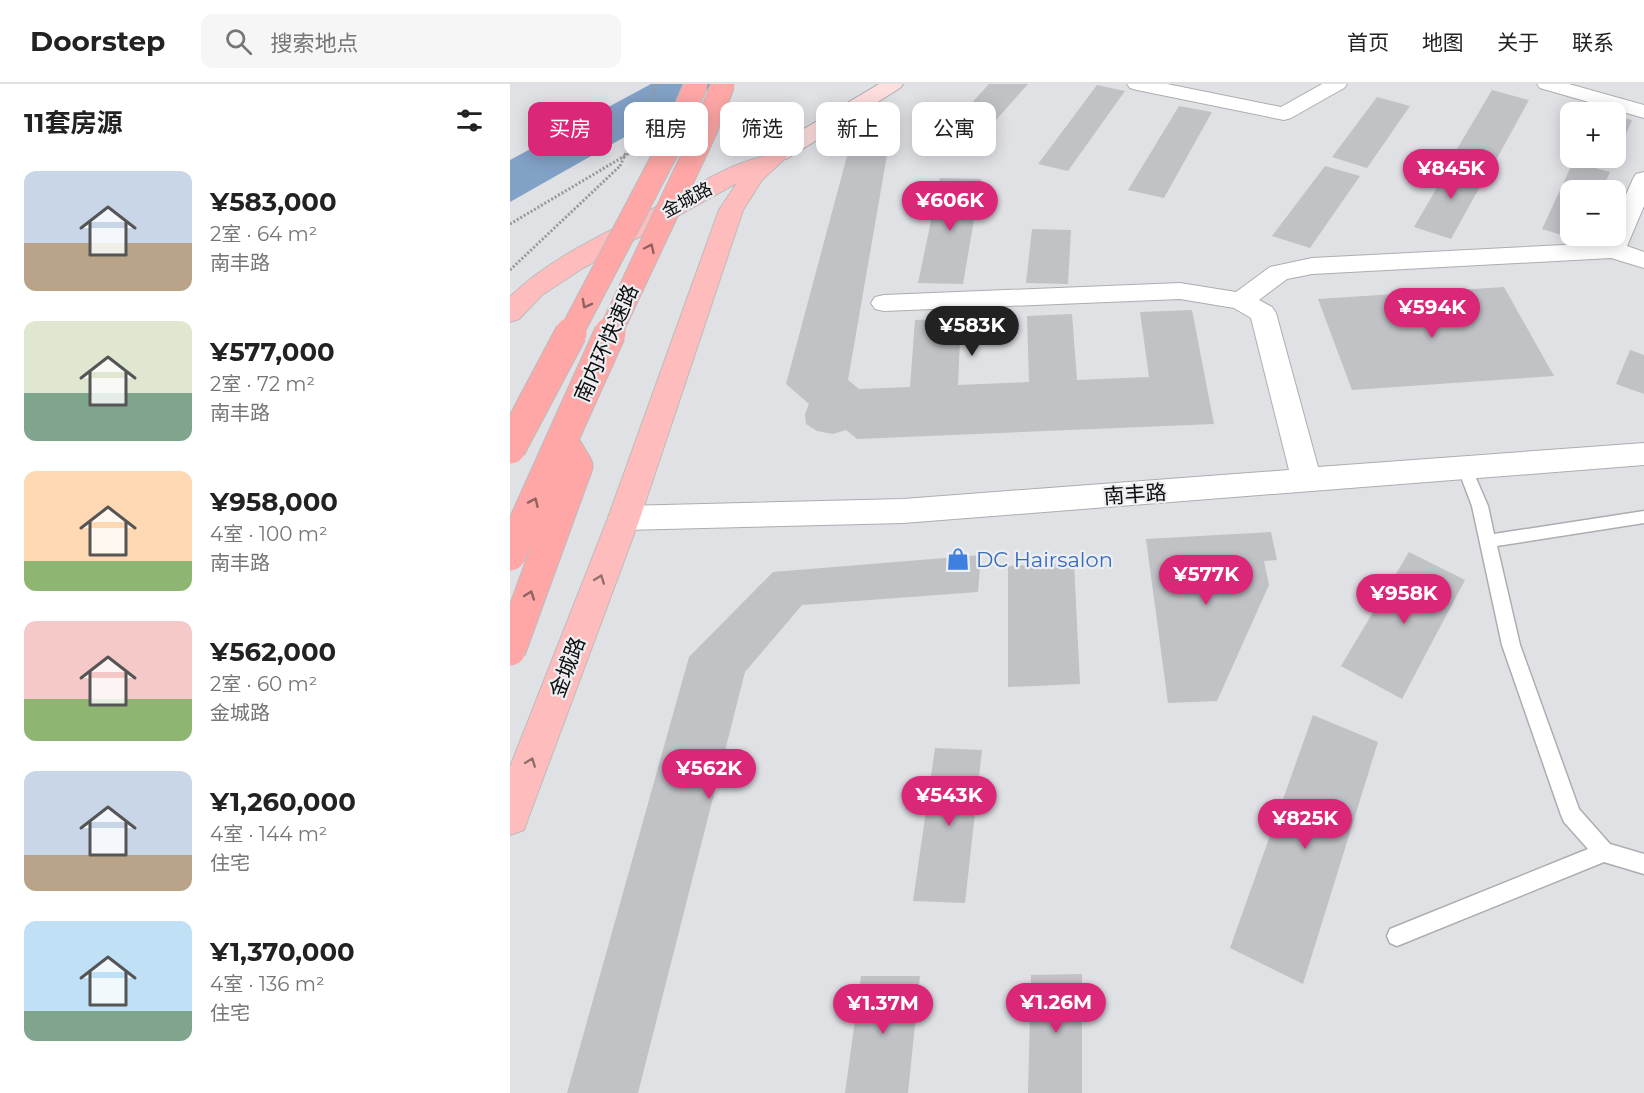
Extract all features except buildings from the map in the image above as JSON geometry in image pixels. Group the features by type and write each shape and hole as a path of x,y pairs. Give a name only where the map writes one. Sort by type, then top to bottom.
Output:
{"highway":[{"name":"南内环快速路","path":"510,448 672,141 696,84"},
{"name":"南内环快速路","path":"510,555 617,317 705,131 723,84"},
{"path":"510,650 577,466 562,441"}],"main road":[{"path":"804,138 892,84"},
{"name":"金城路","path":"510,313 526,293 558,272 699,193 774,156"},
{"name":"金城路","path":"510,816 624,518 732,210 753,176 776,156"},
{"path":"699,193 716,190 726,195 732,210"}],"street":[{"path":"1137,84 1284,114 1337,84"},
{"path":"1547,84 1608,92 1644,112"},
{"path":"1613,250 1644,179"},
{"path":"1241,301 1279,273 1312,266 1613,250 1644,260"},
{"path":"884,303 1180,291 1241,301 1263,313 1307,481"},
{"name":"南丰路","path":"624,518 903,512 1644,454"}],"lane":[{"path":"1465,469 1480,506 1511,645 1571,815 1604,852 1644,864"},
{"path":"1487,541 1644,517"},
{"path":"1397,936 1604,852"}],"path":[{"path":"510,270 620,166 657,84"},
{"path":"510,224 624,156"},
{"path":"510,264 519,261"}],"water":[{"path":"651,84 718,84 686,102 624,102 624,137 612,144 612,105"},
{"path":"528,150 528,156 591,156 510,202 510,160"}],"place":[{"name":"DC Hairsalon","path":"958,559"}]}
